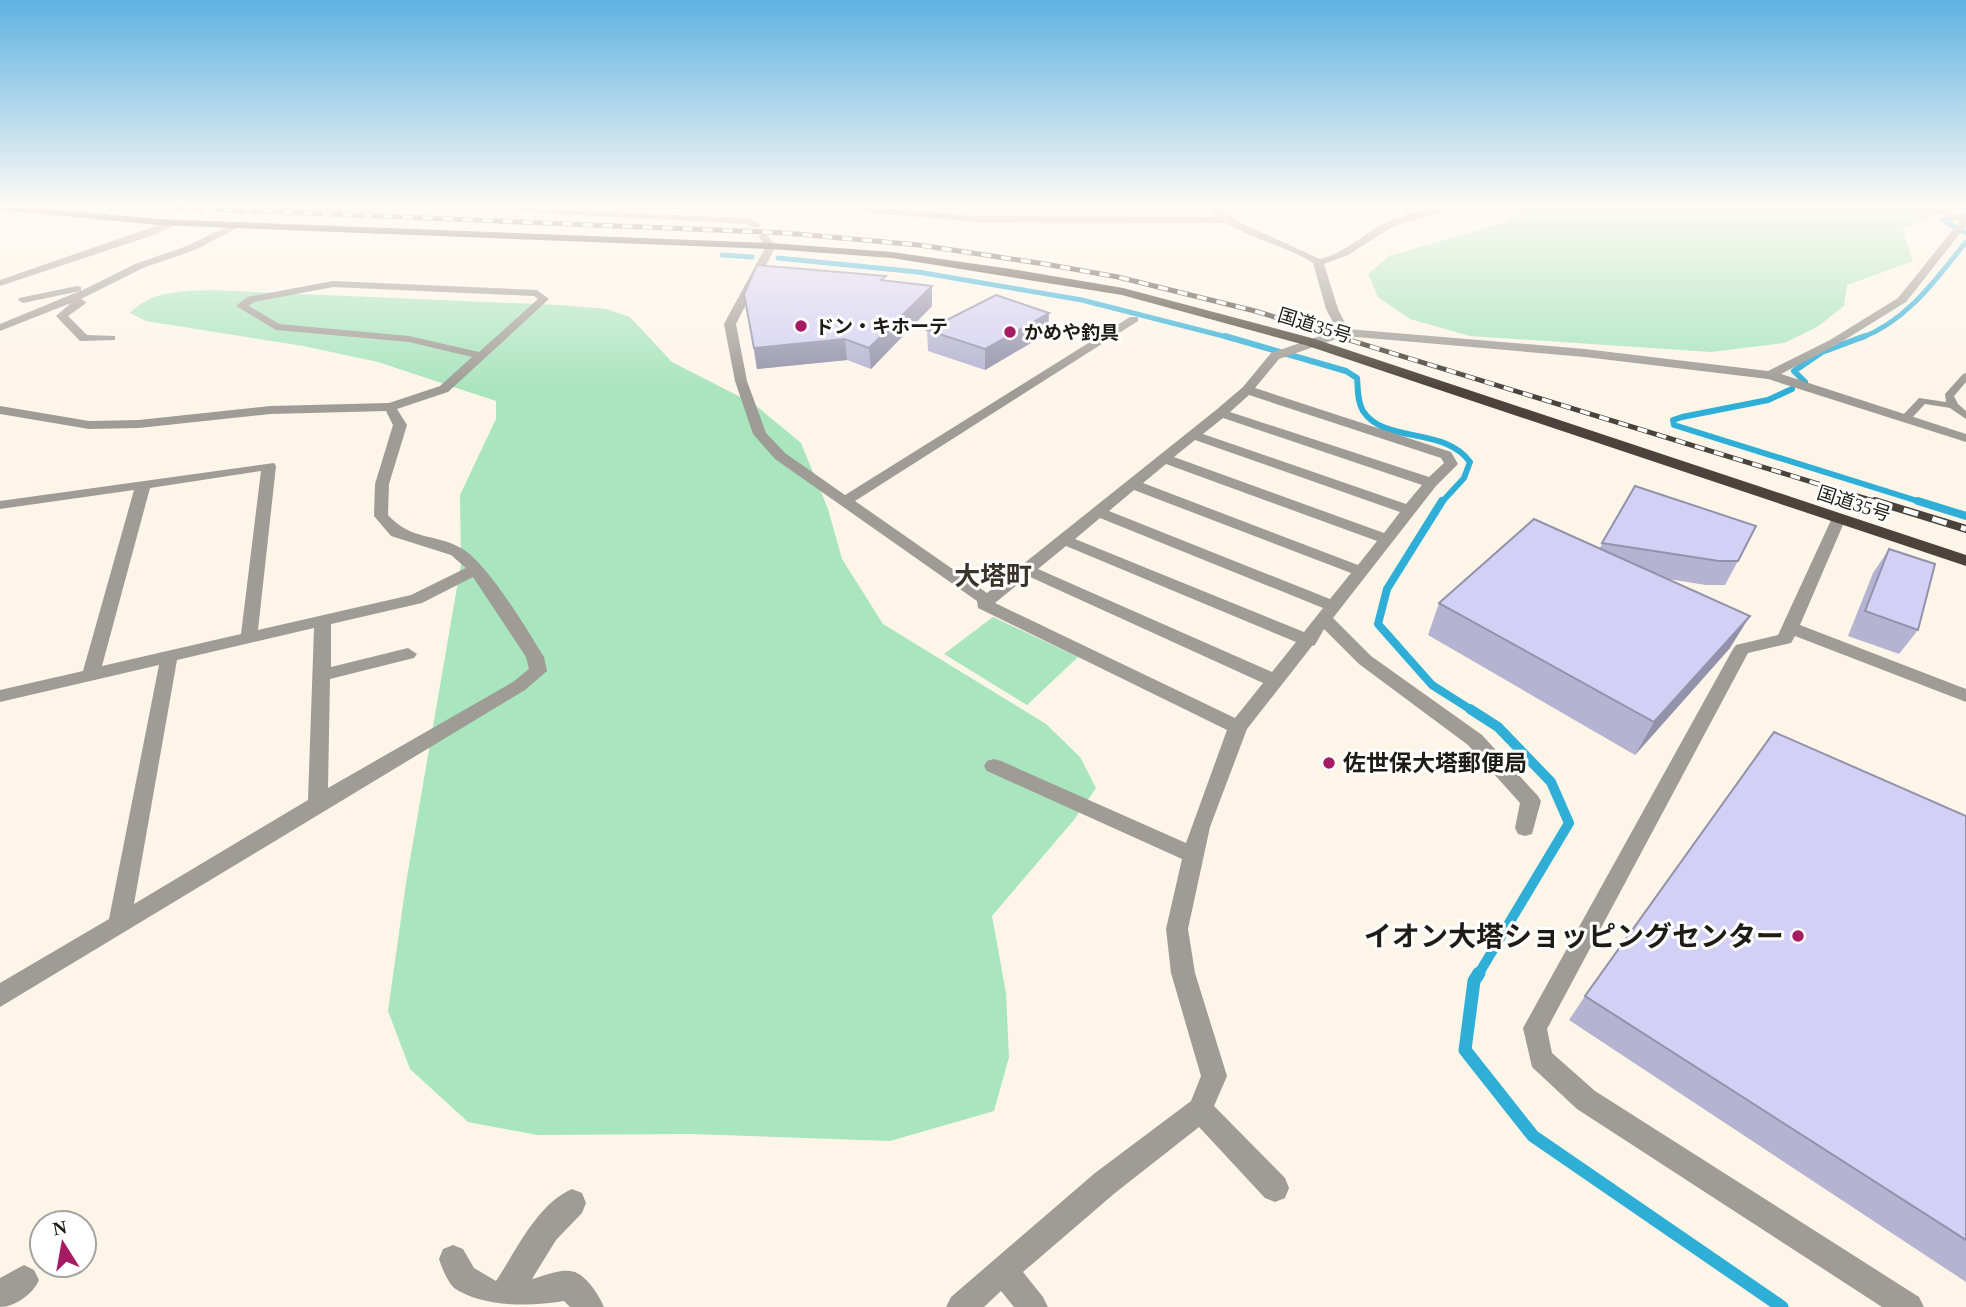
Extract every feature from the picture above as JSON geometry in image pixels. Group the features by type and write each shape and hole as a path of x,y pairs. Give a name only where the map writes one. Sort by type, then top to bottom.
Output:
{"highway":[{"name":"国道35号","path":"973,268 1123,292 1310,342 1966,561"}],"street":[{"path":"0,283 45,268"},
{"path":"0,328 138,268"},
{"path":"111,338 84,339 62,316 68,309 152,268"},
{"path":"755,268 730,324 741,381 760,434 780,456 988,601"},
{"path":"1320,268 1332,309 1344,332"},
{"path":"1770,375 1834,342 1902,300 1928,268"},
{"path":"23,300 105,284"},
{"path":"0,410 89,425 139,424 271,410 390,407 444,389 482,356 544,299 537,293 333,284 251,299 243,306 276,327 409,339 482,356"},
{"path":"844,502 1134,319"},
{"path":"1238,727 984,604 1221,413 1247,390 1275,356 1290,349 1344,332 1585,353 1770,375 1966,438"},
{"path":"961,1307 1105,1183 1200,1110 1214,1076 1183,973 1177,929 1200,827 1238,727 1409,510 1451,464 1446,455 1247,390"},
{"path":"0,996 519,686 538,671 535,657 475,569 457,552 396,533 381,516 382,484 400,425 390,407"},
{"path":"1221,413 1431,483"},
{"path":"1193,435 1409,510"},
{"path":"1163,458 1387,540"},
{"path":"0,505 269,466 249,638"},
{"path":"91,676 138,498 145,483"},
{"path":"1132,484 1362,572"},
{"path":"1098,512 1330,613 1365,660 1450,720 1504,769 1531,800 1525,828"},
{"path":"1839,519 1785,639 1742,649 1535,1028 1541,1059 1586,1100 1909,1307"},
{"path":"1065,540 1309,640"},
{"path":"1,698 416,599 475,569"},
{"path":"1027,570 1273,680"},
{"path":"318,804 323,621"},
{"path":"1790,628 1966,696"},
{"path":"321,675 408,654"},
{"path":"119,924 169,658"},
{"path":"994,766 1193,855"},
{"path":"1200,1110 1275,1188"},
{"path":"499,1304 546,1230 572,1203"},
{"path":"453,1259 464,1278 499,1304"},
{"path":"1004,1272 1033,1307"},
{"path":"499,1304 570,1284 589,1307"}],"lane":[{"path":"1952,406 1949,396 1966,377"},
{"path":"1955,390 1966,393"},
{"path":"1906,418 1923,400 1952,406 1966,416"}],"green space":[{"path":"1375,268 1894,268 1847,285 1844,306 1817,327 1784,343 1711,352 1470,336 1410,319 1378,297 1368,274"},
{"path":"210,290 606,309 630,317 672,362 754,404 801,443 828,509 842,559 883,624 1046,724 1080,757 1096,788 1073,821 992,916 1006,993 1009,1057 994,1111 890,1141 691,1134 537,1135 468,1122 410,1069 388,1011 406,883 461,564 460,495 496,419 496,401 378,362 303,346 146,321 130,313 157,296"},
{"path":"993,617 1078,657 1027,705 944,654"}],"building":[{"path":"756,268 792,268 886,276 881,280 932,286 869,348 845,339 754,348 744,294"},
{"path":"996,295 1049,313 985,349 927,330"},
{"path":"1635,486 1756,526 1738,561 1719,561 1602,543"},
{"path":"1534,519 1750,616 1654,722 1439,603"},
{"path":"1889,549 1935,564 1918,630 1865,611"},
{"name":"イオン大塔ショッピングセンター","path":"1774,732 1966,816 1966,1240 1585,996"}],"waterway":[{"path":"878,268 918,272 1082,300 1231,338"},
{"path":"1861,338 1877,331 1907,310 1945,268"},
{"path":"1225,336 1346,371 1357,378 1361,407 1373,421 1385,428 1445,443 1459,451 1470,462 1464,478 1441,503"},
{"path":"1805,382 1794,371 1822,352 1865,336"},
{"path":"1792,389 1768,400 1682,417 1673,420 1674,425 1924,503"},
{"path":"1442,501 1387,589 1378,624 1432,685 1473,711"},
{"path":"1918,501 1966,516"},
{"path":"1470,709 1498,727 1551,782 1569,823 1478,975"},
{"path":"1479,973 1474,981 1465,1050 1533,1136 1782,1307"}],"railway":[{"path":"1067,268 1118,277 1255,311 1880,503"},
{"path":"1875,501 1966,529"}],"place":[{"name":"ドン・キホーテ","path":"801,326"},
{"name":"かめや釣具","path":"1010,332"},
{"name":"佐世保大塔郵便局","path":"1329,763"},
{"name":"イオン大塔ショッピングセンター","path":"1798,936"}],"district":[{"name":"大塔町","path":"993,576"}]}
